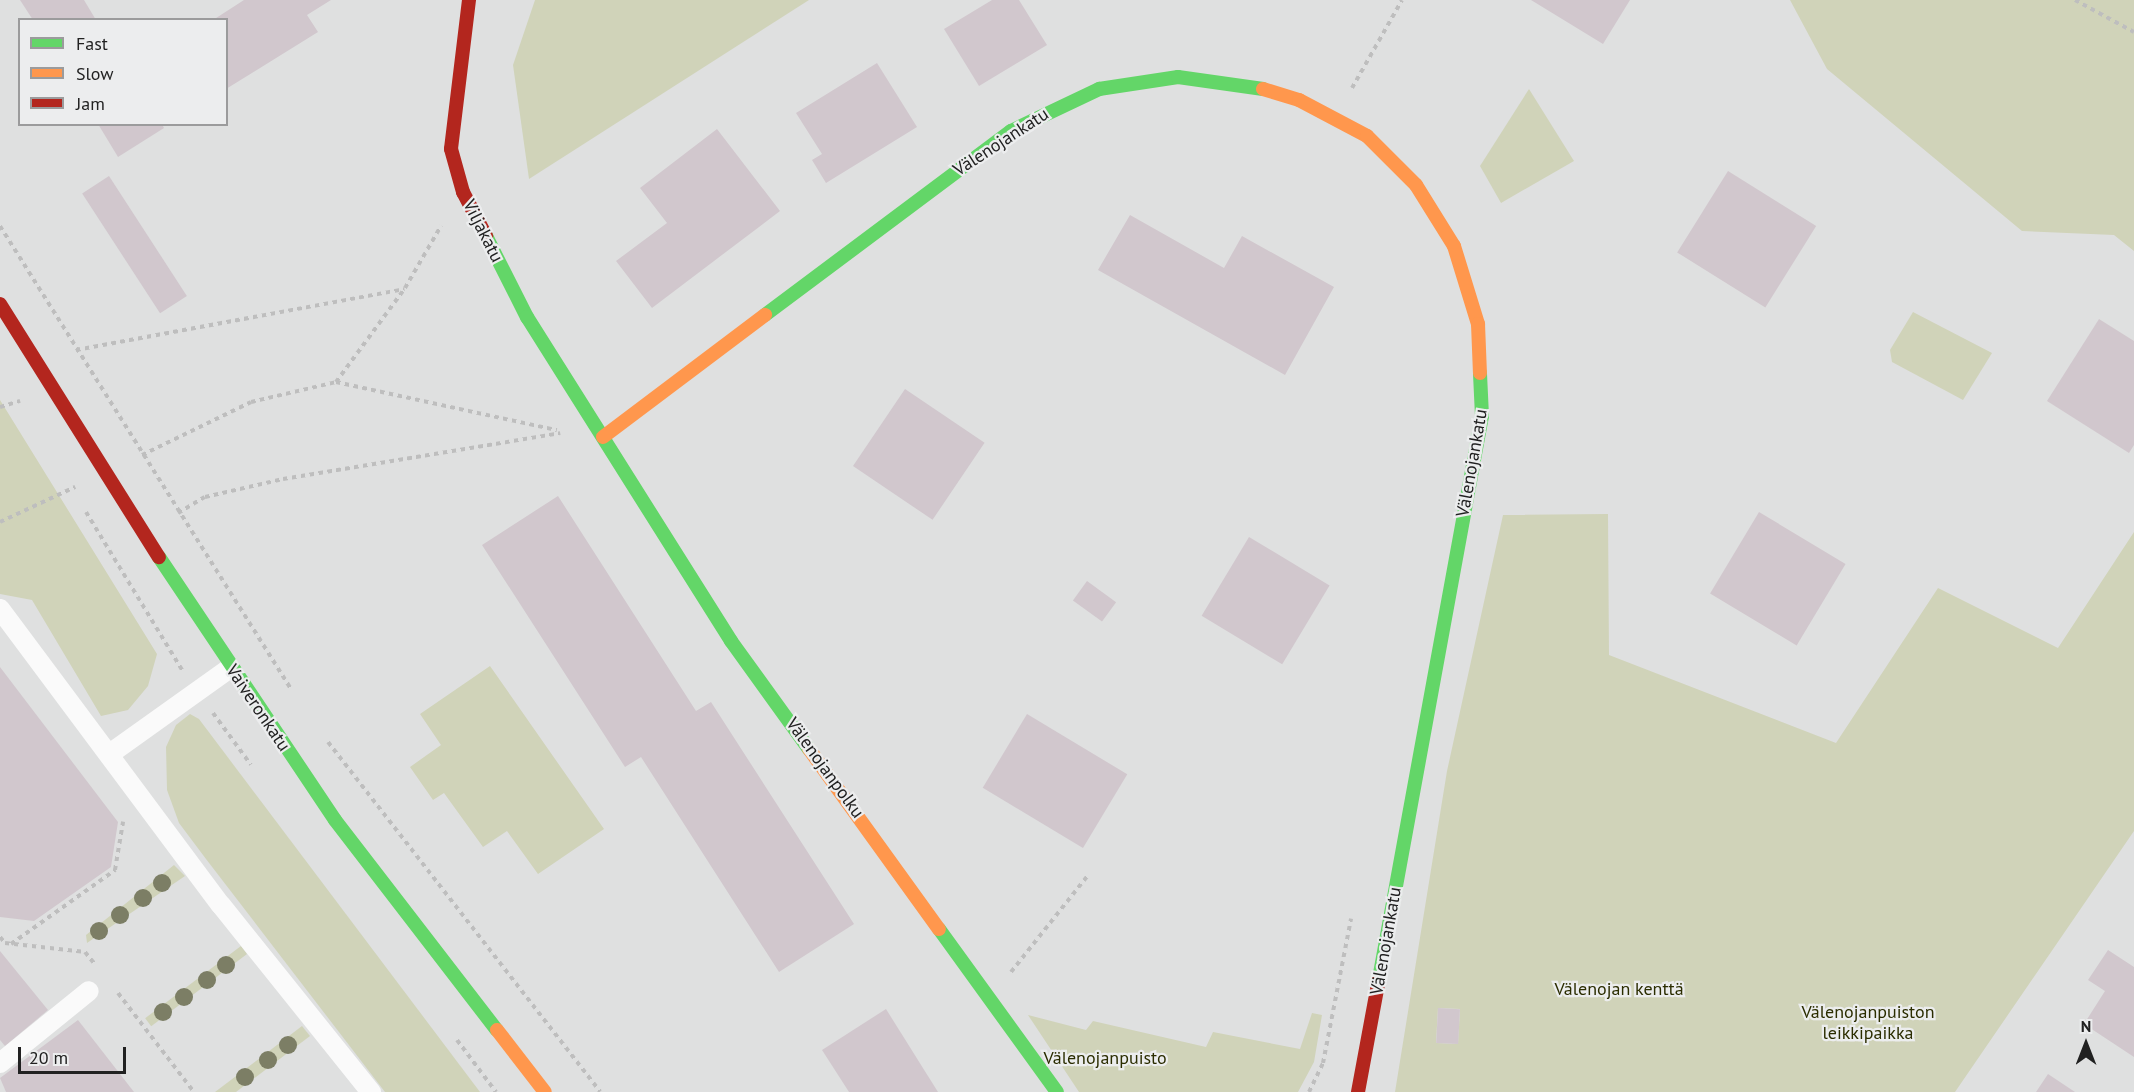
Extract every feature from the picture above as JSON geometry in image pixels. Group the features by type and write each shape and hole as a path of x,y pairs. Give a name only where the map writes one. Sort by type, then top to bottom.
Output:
{"street":[{"name":"Viljakatu","path":"469,0 451,149 464,192 527,317 603,437"},
{"name":"Välenojankatu","path":"603,437 843,253 1011,131 1053,107 1099,89 1178,77 1259,88 1338,119 1374,143 1438,215 1472,293 1482,367 1482,416 1358,1092"},
{"name":"Vaiveronkatu","path":"0,304 230,668 335,820 545,1092"},
{"name":"Välenojanpolku","path":"603,437 731,640 1057,1092"}],"lane":[{"path":"0,609 111,753 221,905 371,1092"},
{"path":"111,753 230,668"},
{"path":"0,1063 89,991"}],"path":[{"path":"1338,119 1402,0"},
{"path":"2075,0 2134,32"},
{"path":"336,382 405,288 464,192"},
{"path":"0,226 298,701"},
{"path":"76,350 405,288"},
{"path":"251,402 336,382 564,432 603,437"},
{"path":"0,407 20,401"},
{"path":"178,513 206,497 284,479 564,432"},
{"path":"0,522 8,520"},
{"path":"325,740 600,1092"},
{"path":"11,944 115,870 124,822 117,813"},
{"path":"990,998 1089,874"},
{"path":"1309,1092 1323,1063 1354,905"}],"green space":[{"path":"535,0 809,0 529,179 513,65"},
{"path":"1790,0 2134,0 2134,251 2114,235 2022,231 1827,69"},
{"path":"1529,89 1574,161 1501,203 1480,166"},
{"path":"1913,312 1992,353 1963,400 1892,362 1890,350"},
{"path":"0,400 157,654 148,686 128,710 101,716 32,600 0,594"},
{"path":"1608,514 1609,655 1836,743 1938,588 2058,648 2134,532 2134,831 1955,1092 1395,1092 1447,771 1503,515","holes":["1438,1008 1460,1009 1458,1044 1436,1043"]},
{"path":"490,666 604,829 538,874 507,831 483,847 444,793 433,800 410,767 441,745 420,714"},
{"path":"190,714 199,719 480,1092 385,1092 206,859 179,823 167,790 166,747 176,725"},
{"path":"174,865 185,876 87,943 86,935"},
{"path":"241,946 247,954 151,1026 145,1018"},
{"name":"Välenojanpuisto","path":"1312,1013 1322,1015 1314,1062 1298,1092 1079,1092 1028,1015 1086,1030 1093,1021 1206,1047 1213,1032 1300,1049"},
{"path":"302,1026 310,1036 236,1092 215,1092"}],"building":[{"path":"20,0 84,0 95,18 32,18"},
{"path":"244,0 331,0 307,15 318,32 228,88 228,18 216,18"},
{"path":"992,0 1019,0 1047,45 979,86 944,29"},
{"path":"1531,0 1630,0 1603,44"},
{"path":"877,63 917,127 826,183 812,160 822,154 796,113"},
{"path":"99,126 163,126 164,128 118,157"},
{"path":"717,129 780,211 652,308 616,261 667,223 640,188"},
{"path":"1728,171 1816,226 1765,308 1677,252"},
{"path":"109,176 187,296 160,313 82,193"},
{"path":"1130,215 1224,268 1242,236 1334,287 1285,375 1098,270"},
{"path":"2099,319 2134,341 2134,445 2129,453 2047,401"},
{"path":"905,389 985,443 933,520 853,466"},
{"path":"558,496 696,711 711,702 854,924 779,972 641,757 625,767 482,545"},
{"path":"1759,512 1846,564 1797,645 1710,593"},
{"path":"1249,537 1330,585 1282,664 1202,616"},
{"path":"1087,581 1116,602 1102,622 1073,600"},
{"path":"0,667 118,822 111,867 34,921 0,917"},
{"path":"1027,714 1127,774 1083,848 983,788"},
{"path":"2108,950 2134,967 2134,1057 2084,1024 2105,991 2088,980"},
{"path":"0,951 48,1010 5,1046 0,1040"},
{"path":"1438,1008 1460,1009 1458,1044 1436,1043"},
{"path":"886,1009 938,1092 849,1092 822,1050"},
{"path":"78,1020 134,1092 6,1092 0,1078"},
{"path":"2048,1074 2075,1092 2036,1092"}],"traffic: fast":[{"path":"765,315 1011,131 1099,89 1178,77 1263,89"},
{"path":"486,236 527,317 731,641 809,749"},
{"path":"1379,979 1482,416 1480,373"},
{"path":"159,557 335,820 497,1030"},
{"path":"939,929 1057,1092"}],"traffic: slow":[{"path":"1263,89 1299,100 1367,136 1416,185 1454,246 1478,324 1480,373"},
{"path":"603,437 765,315"},
{"path":"809,749 939,929"},
{"path":"497,1030 545,1092"}],"traffic: jam":[{"path":"469,0 451,149 463,192 486,236"},
{"path":"0,304 159,557"},
{"path":"1358,1092 1379,979"}],"park label":[{"name":"Välenojan kenttä","path":"1619,989"},
{"name":"Välenojanpuiston leikkipaikka","path":"1868,1023"}]}
